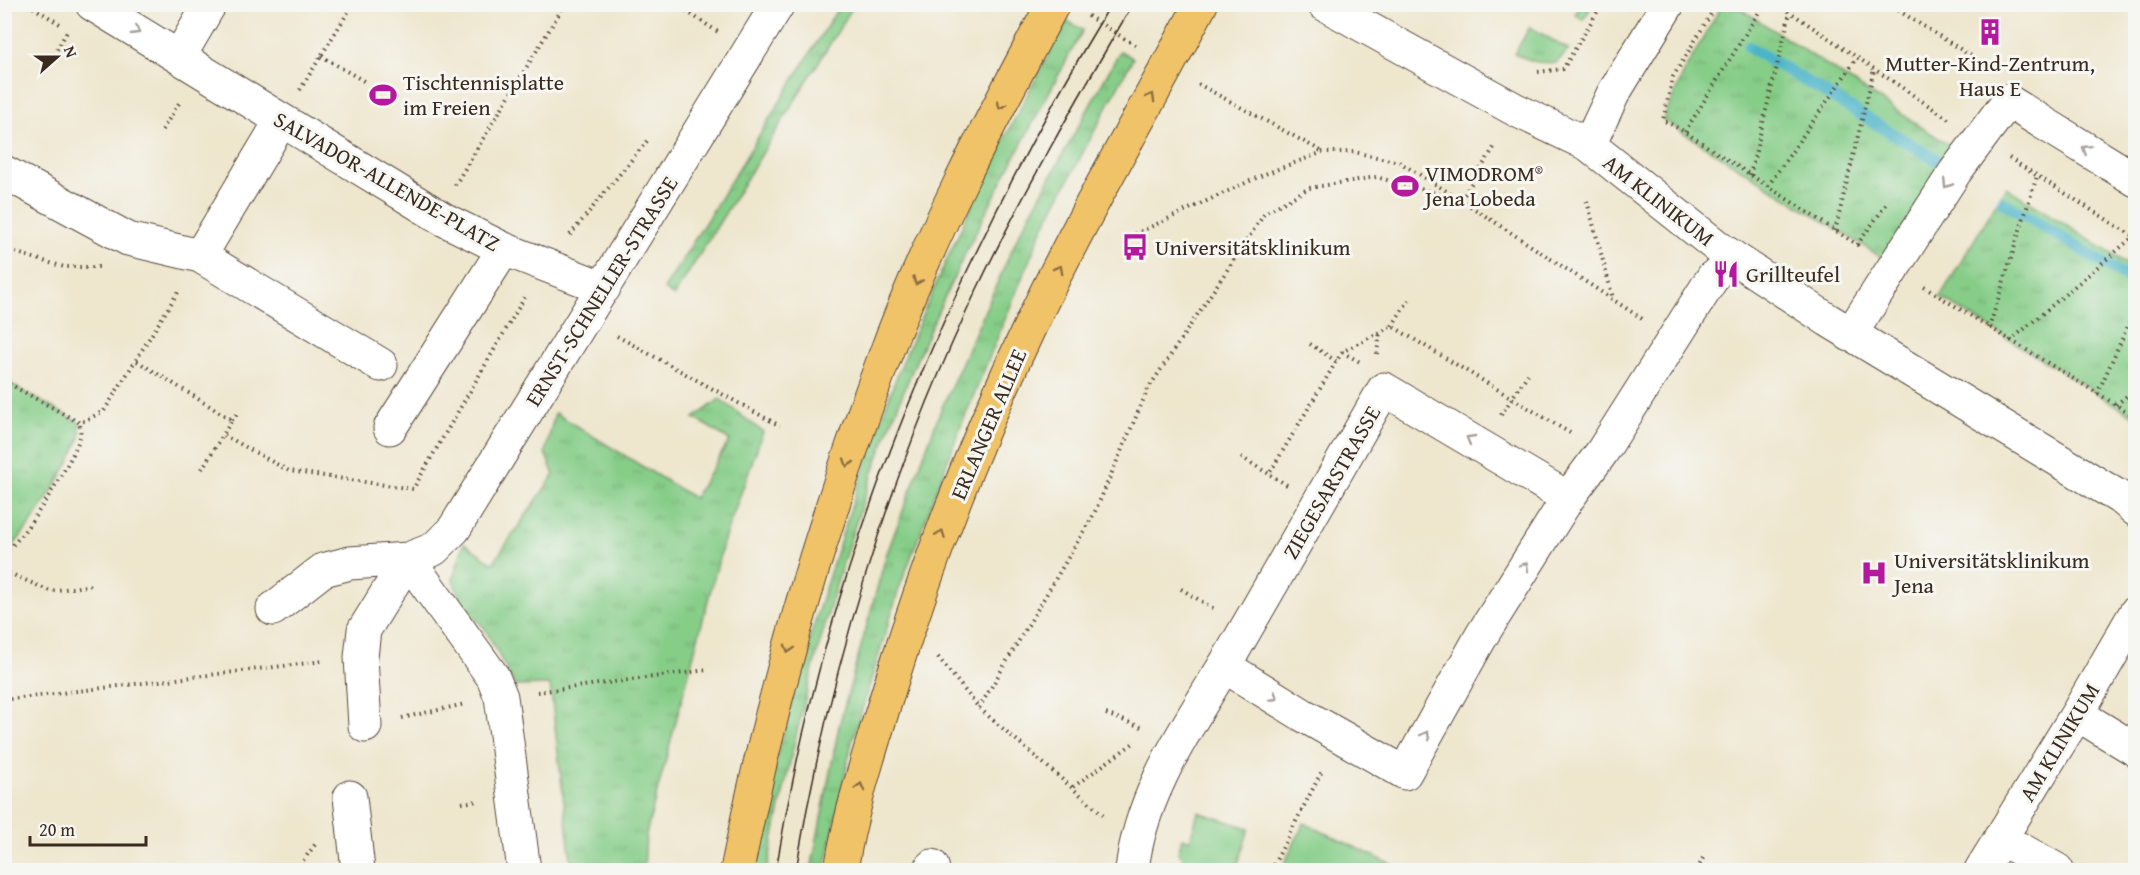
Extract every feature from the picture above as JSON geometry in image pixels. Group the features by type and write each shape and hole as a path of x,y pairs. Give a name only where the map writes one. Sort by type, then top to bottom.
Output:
{"main road":[{"path":"737,870 754,782 785,660 821,542 883,360 936,237 1053,4"},
{"name":"ERLANGER ALLEE","path":"841,870 871,747 920,589 974,453 1032,321 1202,4"}],"street":[{"name":"SALVADOR-ALLENDE-PLATZ","path":"92,4 445,220 504,249 604,288"},
{"path":"179,57 210,4"},
{"name":"ERNST-SCHNELLER-STRASSE","path":"273,609 323,570 350,563 408,559 434,549 454,529 778,4"},
{"name":"AM KLINIKUM","path":"1324,4 1516,110 1588,145 1719,248 1850,335 2124,500 2136,510"},
{"path":"1588,145 1617,86 1668,4"},
{"path":"1850,335 1955,172 2008,101 2136,180"},
{"path":"200,256 281,121"},
{"path":"4,172 128,239 200,256 381,365"},
{"path":"390,428 504,249"},
{"path":"1224,666 1405,772 1482,634 1568,498 1602,452 1713,277"},
{"name":"ZIEGESARSTRASSE","path":"1132,870 1135,842 1177,742 1224,666 1384,390 1568,498"},
{"path":"365,726 361,657 364,630 408,559 493,677 501,697 524,870"},
{"name":"AM KLINIKUM","path":"1981,870 2077,714 2136,612"},
{"path":"2077,714 2136,750"},
{"path":"350,797 358,870"},
{"path":"2000,838 2057,870"}],"path":[{"path":"281,121 352,4"},
{"path":"451,191 565,4"},
{"path":"1538,72 1563,69 1602,4"},
{"path":"1717,4 1673,77 1663,120 1685,132 1893,269 2136,417"},
{"path":"1685,132 1764,4"},
{"path":"1778,4 1980,140 2134,237 2010,341"},
{"path":"686,12 725,37"},
{"path":"1750,175 1790,13"},
{"path":"1091,18 1133,44"},
{"path":"51,60 68,30"},
{"path":"321,56 367,83"},
{"path":"1768,186 1857,58"},
{"path":"1835,231 1874,70"},
{"path":"1203,87 1323,152"},
{"path":"162,129 181,99"},
{"path":"1461,200 1495,146"},
{"path":"1134,234 1265,174 1323,152 1354,152 1399,162 1461,200 1652,326"},
{"path":"1989,328 2037,176"},
{"path":"979,708 1095,514 1148,389 1265,213 1310,188 1376,177 1461,200"},
{"path":"1587,201 1613,299"},
{"path":"1857,245 1890,201"},
{"path":"80,423 104,411 200,256"},
{"path":"224,435 290,471 412,489 528,291"},
{"path":"1392,326 1409,300"},
{"path":"2097,394 2136,308"},
{"path":"586,317 780,426"},
{"path":"1310,344 1336,361"},
{"path":"137,361 232,420"},
{"path":"4,369 7,381 80,423"},
{"path":"1512,398 1527,374"},
{"path":"2116,405 2136,388"},
{"path":"202,470 238,412"},
{"path":"4,554 13,547 46,500 80,436 80,423"},
{"path":"1241,457 1269,474"},
{"path":"4,566 9,573 50,591 93,585"},
{"path":"4,592 9,573"},
{"path":"1181,589 1217,610"},
{"path":"937,656 979,708 1020,746 1108,819"},
{"path":"4,700 361,657"},
{"path":"365,726 501,697 706,670"},
{"path":"1073,788 1150,731 1106,714"},
{"path":"1271,870 1341,736"},
{"path":"462,803 488,800"},
{"path":"1697,870 1703,858"}],"green space":[{"path":"840,5 854,5 674,296 664,289"},
{"path":"1581,5 1593,5 1583,20 1575,14"},
{"path":"1722,5 1735,5 1952,147 1884,259 1663,120 1686,68"},
{"path":"1067,21 1083,30 1008,169 938,311 876,464 838,579 806,694 767,870 754,870 779,751 811,634 882,417 899,371 957,237 999,149"},
{"path":"1530,27 1569,50 1556,63 1536,62 1514,54"},
{"path":"1120,51 1133,58 1041,232 959,431 899,589 852,742 825,870 811,870 839,726 886,556 940,412 1018,236"},
{"path":"2006,187 2135,269 2135,417 1940,297"},
{"path":"5,381 80,423 80,437 47,499 24,532 5,553"},
{"path":"720,399 763,432 724,540 646,834 644,870 572,870 550,685 515,686 484,627 462,606 453,579 464,543 493,563 554,475 545,453 555,413 694,498 730,440 694,418"},
{"path":"1198,812 1249,828 1236,870 1196,870 1178,853 1182,838 1190,840"},
{"path":"1304,823 1403,870 1281,870"}],"waterway":[{"path":"1749,47 1943,164"},
{"path":"2003,202 2136,283"}],"tram line":[{"path":"776,870 798,756 827,643 862,531 902,422 947,314 998,208 1052,105 1111,4"},
{"path":"796,870 826,721 845,647 890,500 917,429 977,289 1013,216 1133,4"}],"place":[{"name":"Mutter-Kind-Zentrum, Haus E","path":"1990,32"},
{"name":"Tischtennisplatte im Freien","path":"383,95"},
{"name":"VIMODROM® Jena Lobeda","path":"1405,186"},
{"name":"Universitätsklinikum","path":"1135,247"},
{"name":"Grillteufel","path":"1726,274"},
{"name":"Universitätsklinikum Jena","path":"1874,573"}]}
